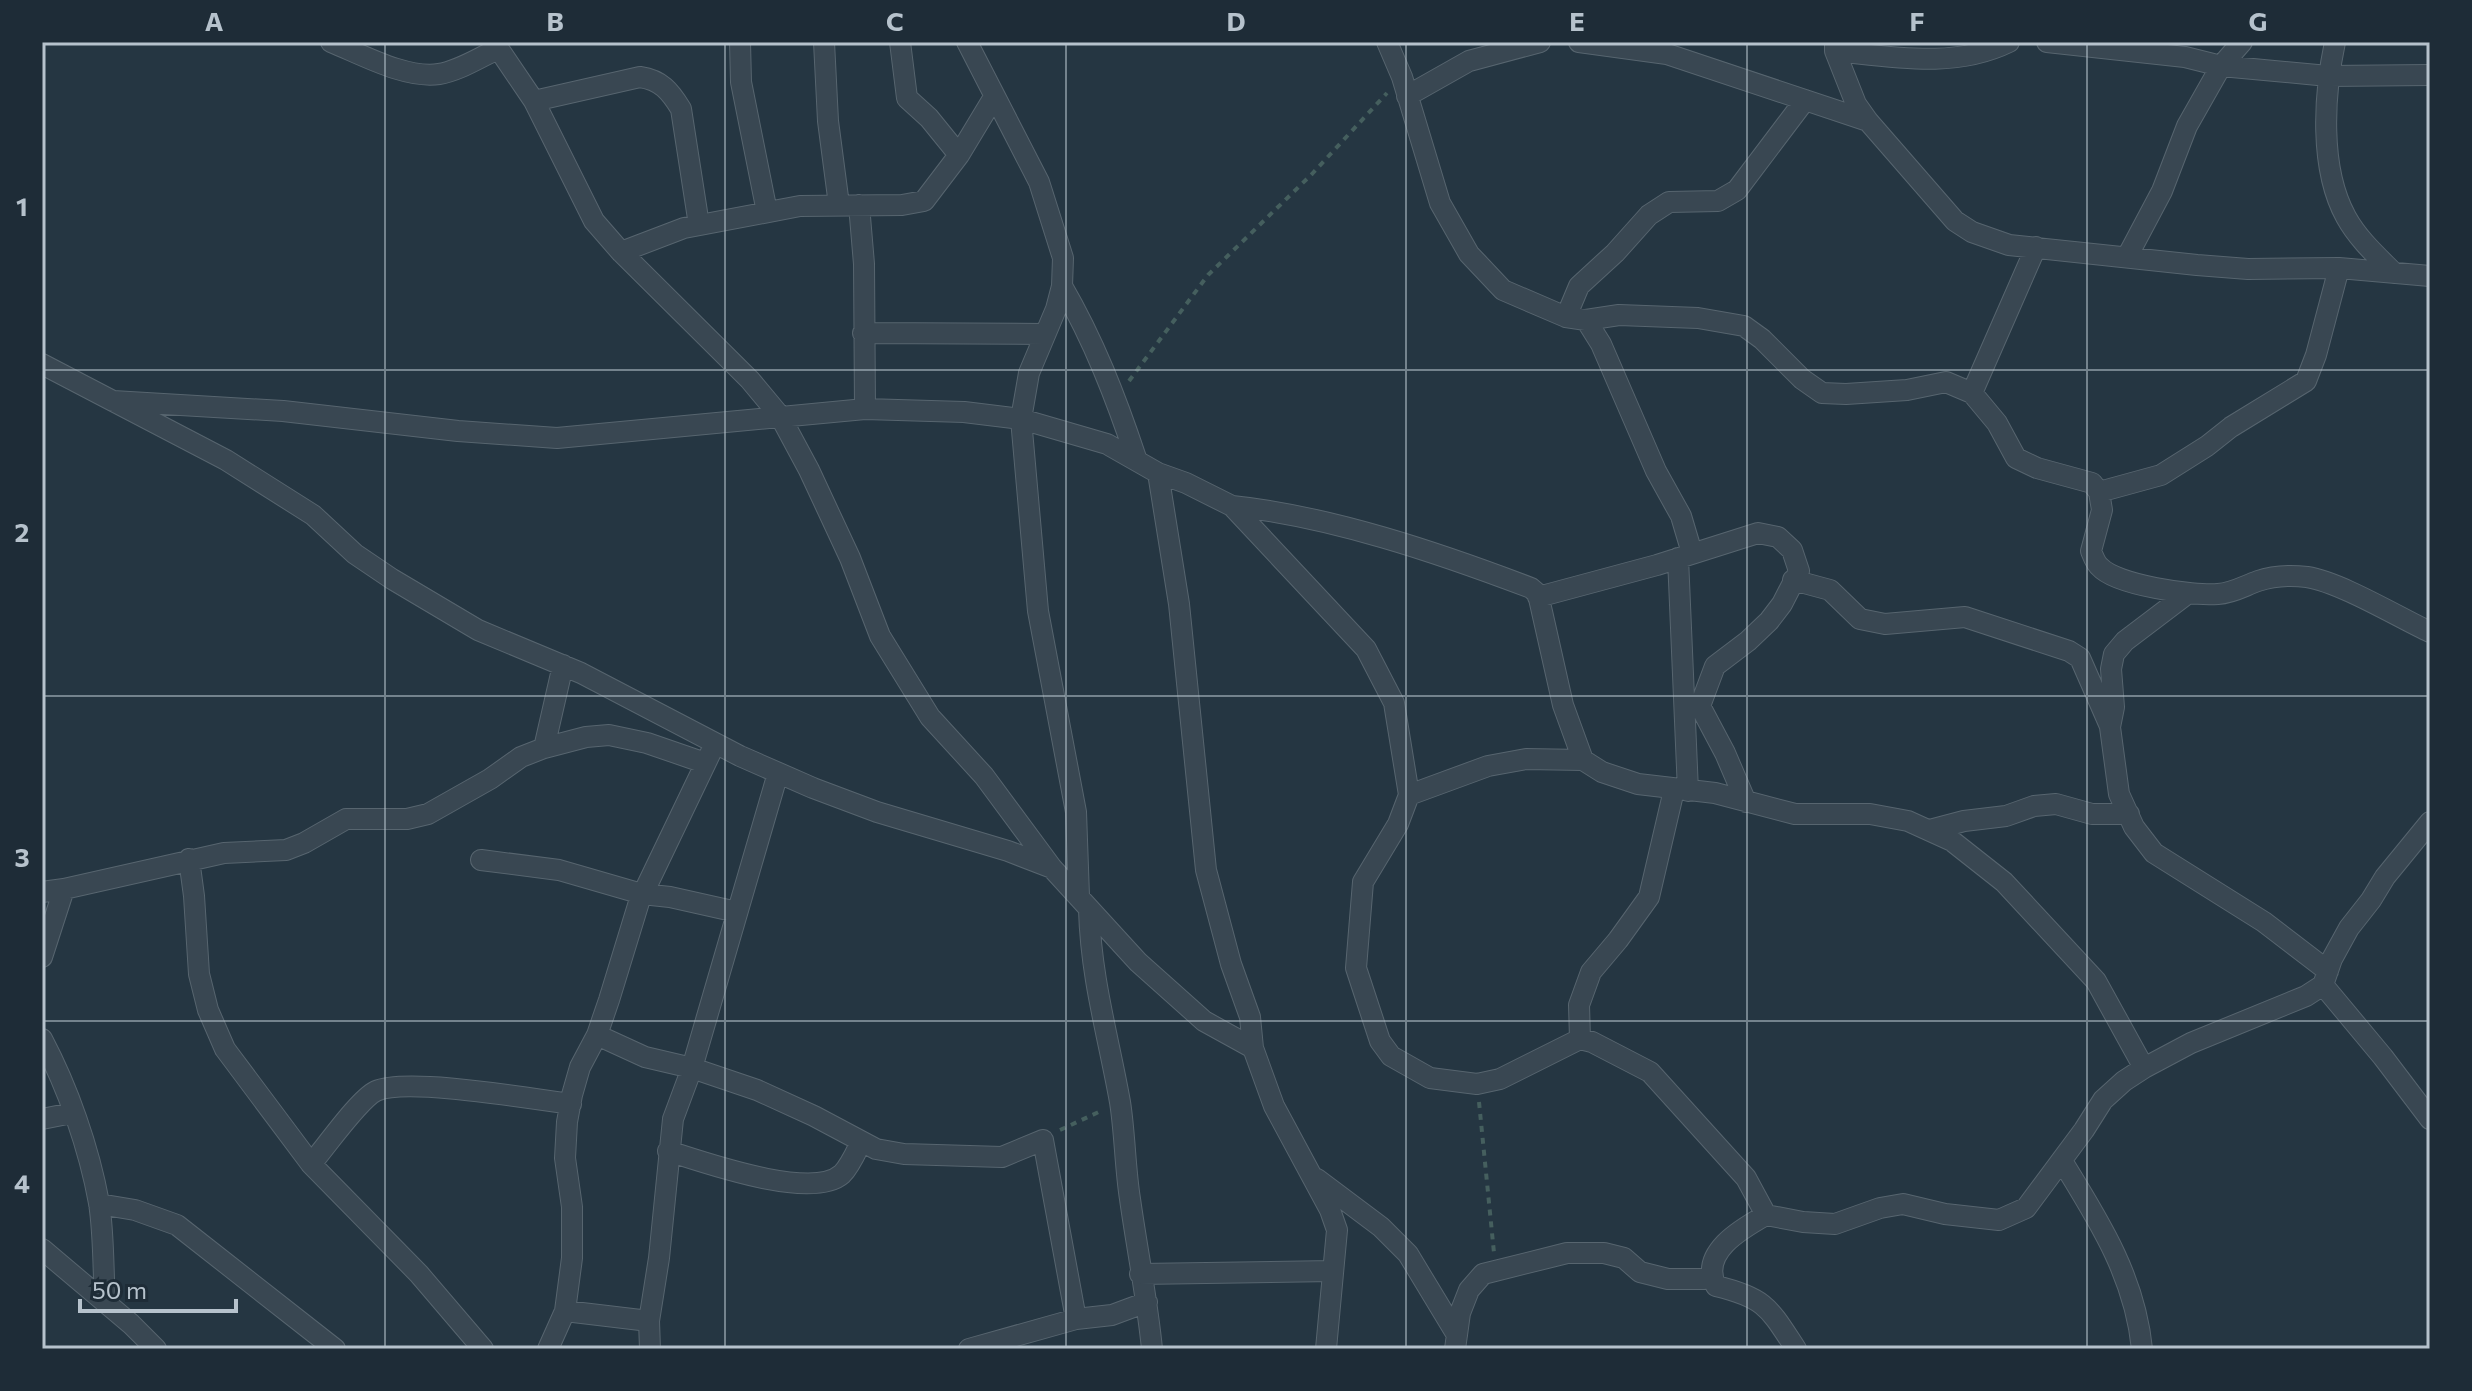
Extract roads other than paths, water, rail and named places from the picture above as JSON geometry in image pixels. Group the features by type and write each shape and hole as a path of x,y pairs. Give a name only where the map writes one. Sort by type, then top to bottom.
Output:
{"street":[{"path":"331,42 403,72 419,75 442,73 496,46 534,101 594,221 621,252 750,380 780,416 850,558 880,636 930,717 984,776 1052,868 1138,962 1204,1021 1253,1048"},
{"path":"740,42 741,82 767,212"},
{"path":"824,42 828,121 864,264 865,409"},
{"path":"900,42 907,98 929,118 959,155"},
{"path":"967,42 1039,182 1063,258 1062,286 1029,373 1021,419 1038,611 1076,812 1093,970 1120,1103 1129,1196 1152,1349"},
{"path":"1387,42 1405,87 1440,203 1469,254 1503,290 1576,318 1619,315 1698,318 1744,326 1762,339 1802,379 1822,393 1907,390 1946,382 1972,393 1997,423 2016,458 2037,468 2092,483 2099,492 2102,510 2091,551 2100,568 2126,580 2187,594 2217,594 2278,577 2308,577 2329,583 2430,632"},
{"path":"1405,87 1469,61 1540,42"},
{"path":"1579,42 1667,54 1868,121"},
{"path":"2009,42 1978,54 1943,59 1835,46 1856,104 1868,121 1955,221 1972,232 2009,245 2248,269 2339,268 2430,276"},
{"path":"2047,42 2185,57 2221,66 2328,76 2430,75"},
{"path":"2127,257 2162,191 2187,126 2221,66 2242,42"},
{"path":"2335,42 2326,105 2331,171 2345,215 2361,239 2394,273"},
{"path":"534,101 640,77 657,79 681,109 699,225"},
{"path":"621,252 699,225 800,206 902,205 924,201 959,155 994,97"},
{"path":"1580,1039 1579,1005 1591,972 1649,897 1681,791 1685,555 1681,516 1656,471 1601,344 1576,318 1579,286 1615,253 1649,215 1669,202 1718,201 1737,190 1805,100"},
{"path":"1972,393 2036,247"},
{"path":"2099,492 2161,475 2306,381 2339,268"},
{"path":"1062,286 1086,328 1136,458"},
{"path":"863,333 1045,334"},
{"path":"42,364 226,460 313,515 355,554 478,630 563,665 778,773 877,812 1008,851 1052,868"},
{"path":"113,401 283,411 458,431 557,438 865,409 964,412 1021,419 1107,444 1136,458 1158,473 1232,506 1366,649 1394,703 1409,795 1398,824 1363,882 1356,968 1380,1041 1391,1056 1430,1078 1477,1084 1500,1079 1580,1039 1592,1042 1650,1072 1746,1178 1766,1215"},
{"path":"1158,473 1179,604 1206,870 1231,964 1250,1017 1253,1048 1274,1106 1314,1177 1337,1230 1326,1349"},
{"path":"1232,506 1273,510 1388,541 1531,588 1538,597 1563,705 1583,760"},
{"path":"1538,597 1758,533 1778,537 1792,550 1799,571 1782,604 1748,641 1715,666 1700,706 1746,802"},
{"path":"1793,580 1830,590 1860,619 1885,624 1965,617 2069,651 2080,658 2110,727 2119,794 2134,827 2154,853 2264,922 2325,978 2430,1119"},
{"path":"2110,727 2114,707 2111,669 2114,654 2125,641 2187,594"},
{"path":"544,748 563,665"},
{"path":"42,892 189,859 224,853 286,850 346,819 407,819 428,814 479,786 521,757 586,737 609,735 647,743 705,763"},
{"path":"548,1349 565,1311 572,1258 572,1207 565,1158 571,1104 580,1067 597,1035 642,894 717,742"},
{"path":"1409,795 1488,766 1526,759 1583,760 1602,772 1638,784 1715,793 1795,814 1870,814 1908,821 1952,841 2004,882 2051,931 2096,981 2144,1068"},
{"path":"650,1349 649,1321 659,1258 673,1119 692,1068 778,773"},
{"path":"1930,830 1964,821 2006,816 2034,806 2056,804 2092,814 2129,814"},
{"path":"1796,1349 1779,1322 1757,1298 1716,1286 1711,1276 1712,1260 1741,1229 1766,1215 1835,1224 1880,1208 1903,1204 1945,1214 1999,1220 2026,1208 2103,1100 2144,1068 2191,1043 2306,996 2325,978 2361,911 2430,822"},
{"path":"189,859 199,974 208,1010 225,1049 311,1164 419,1274 483,1349"},
{"path":"481,860 559,870 642,894 737,912"},
{"path":"42,957 64,889"},
{"path":"597,1035 645,1057 692,1068 757,1090 876,1149 904,1154 1002,1157 1043,1140 1076,1319"},
{"path":"42,1039 54,1062 72,1113 99,1204 105,1302"},
{"path":"311,1164 364,1101 379,1090 398,1087 455,1089 571,1104"},
{"path":"42,1119 72,1113"},
{"path":"668,1151 766,1179 804,1183 823,1182 842,1173 861,1142"},
{"path":"2062,1161 2125,1273 2140,1326 2142,1349"},
{"path":"1314,1177 1359,1209 1408,1254 1456,1342"},
{"path":"99,1204 149,1214 177,1225 335,1349"},
{"path":"42,1249 158,1347"},
{"path":"1456,1342 1460,1313 1469,1290 1483,1274 1567,1253 1604,1253 1624,1258 1640,1272 1668,1279 1704,1279 1711,1276"},
{"path":"1140,1274 1333,1271"},
{"path":"969,1349 1019,1341 1076,1319 1112,1315 1147,1302"},
{"path":"565,1311 649,1321"}]}
